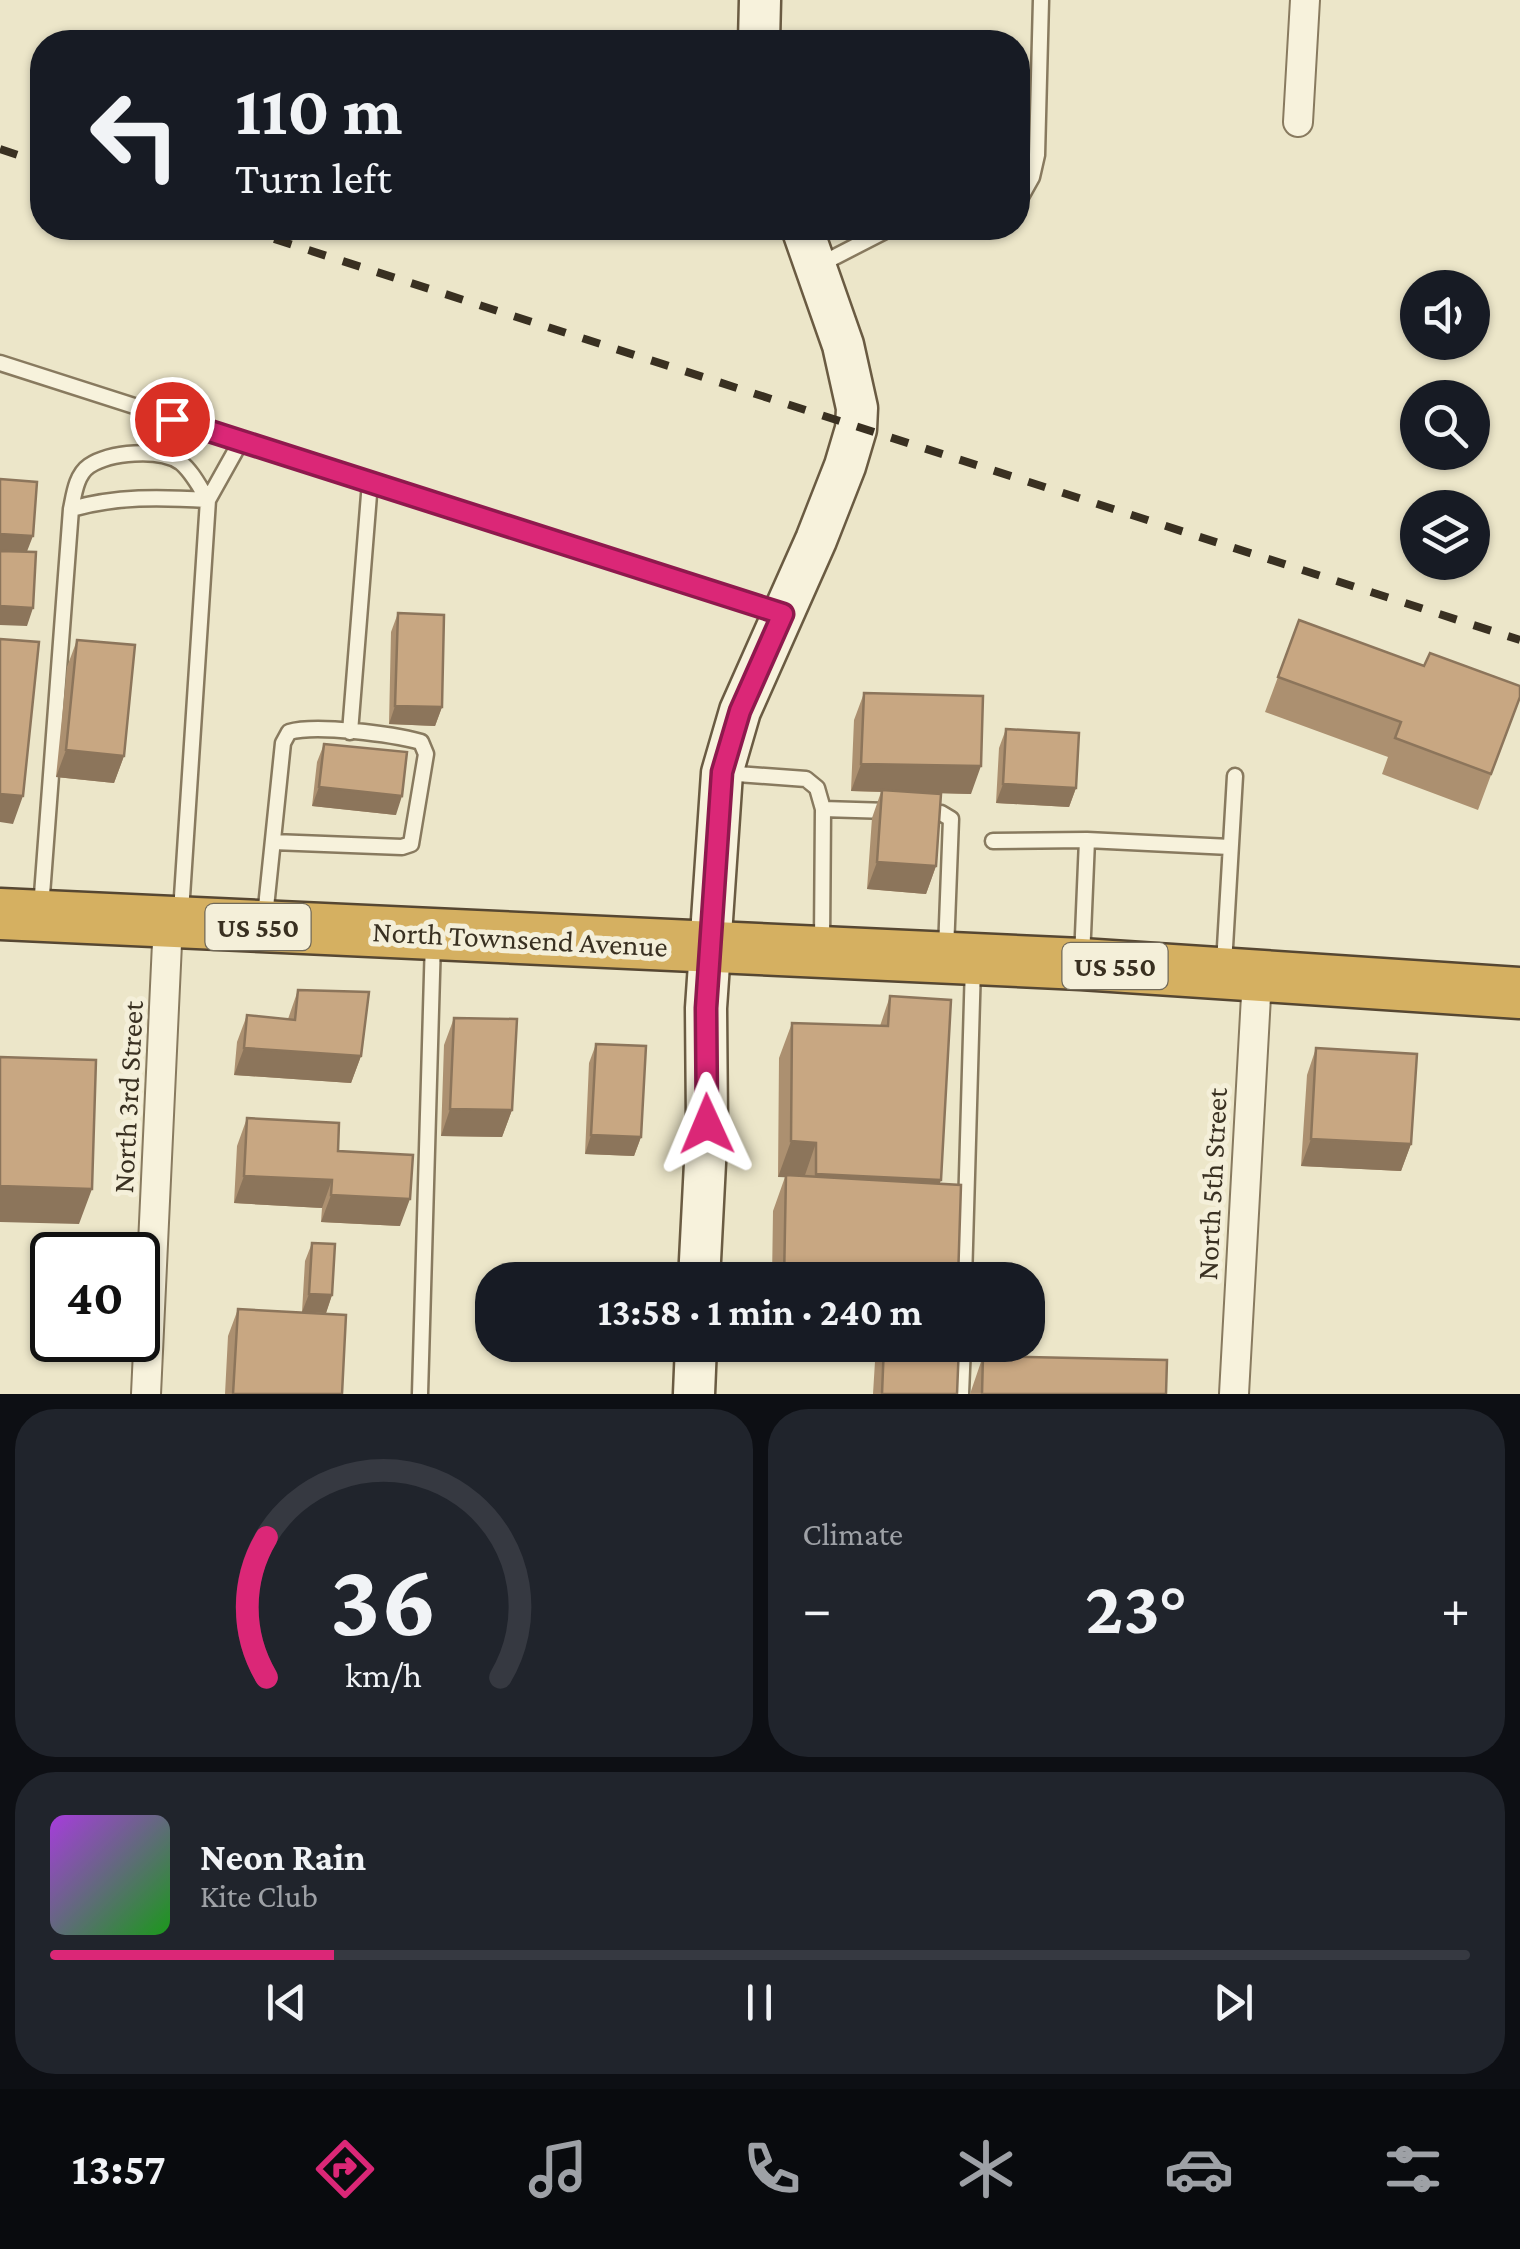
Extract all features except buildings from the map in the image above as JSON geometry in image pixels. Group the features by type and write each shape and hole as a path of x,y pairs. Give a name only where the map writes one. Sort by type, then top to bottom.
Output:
{"highway":[{"name":"North Townsend Avenue","path":"20,915 1082,964 1520,993"}],"street":[{"path":"759,30 760,0"},
{"path":"1298,122 1304,0"},
{"path":"701,1262 707,1124 706,1008 722,772 740,711 845,466 856,428 852,381 806,240"},
{"name":"North 3rd Street","path":"146,1394 174,923"},
{"name":"North 5th Street","path":"1234,1394 1240,977"},
{"path":"694,1394 695,1362"}],"lane":[{"path":"1030,181 1037,155 1041,0"},
{"path":"816,267 868,240"},
{"path":"0,363 783,614"},
{"path":"174,923 208,500 241,441"},
{"path":"20,915 71,509 80,477 89,466 122,456 156,452 180,463 208,500"},
{"path":"350,732 370,482"},
{"path":"71,509 144,496 208,500"},
{"path":"264,927 283,743 289,732 350,732 421,742 426,754 412,844 402,847 273,842"},
{"path":"722,772 806,779 818,788 823,809 822,953"},
{"path":"1235,776 1230,847 1240,977"},
{"path":"823,809 941,813 950,818 959,959 964,1262"},
{"path":"993,841 1087,840 1230,847"},
{"path":"1082,964 1087,840"},
{"path":"420,1394 433,936"},
{"path":"961,1394 962,1362"}],"railway":[{"path":"0,149 30,159"},
{"path":"277,240 1520,640"}],"route":[{"path":"172,419 783,614 740,711 722,772 706,1008 707,1124"}]}
